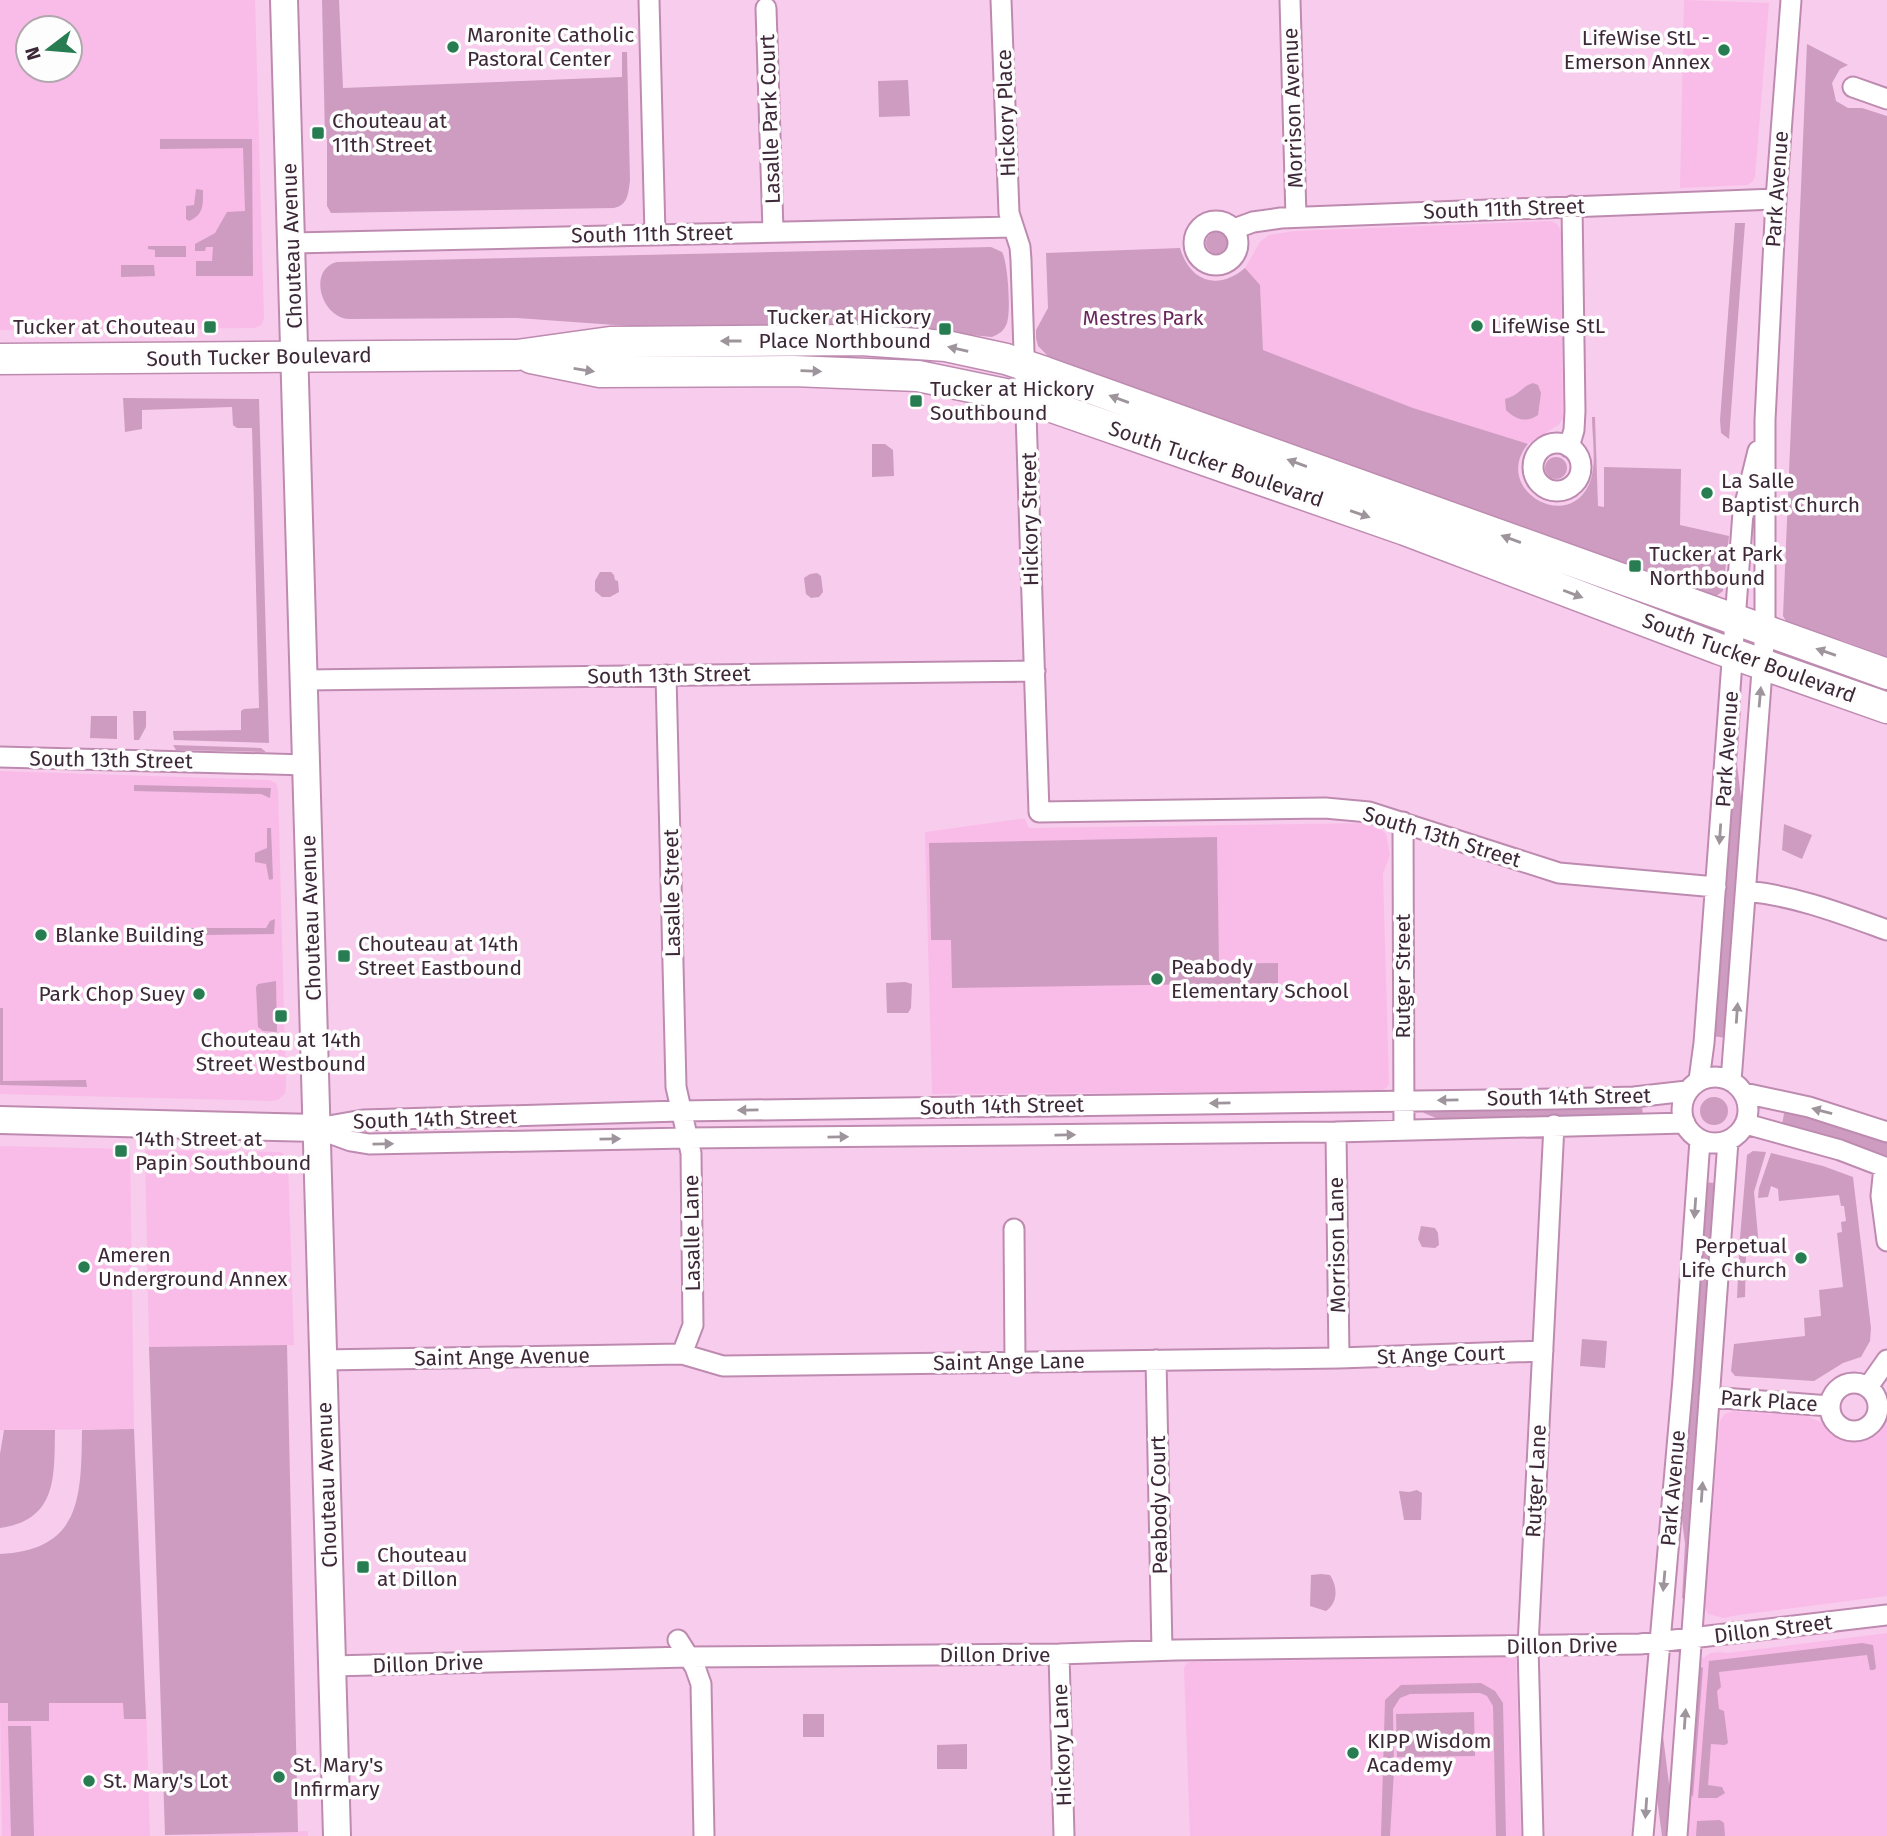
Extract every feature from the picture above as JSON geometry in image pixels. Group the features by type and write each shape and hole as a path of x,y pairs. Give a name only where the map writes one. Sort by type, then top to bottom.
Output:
{"main road":[{"name":"Chouteau Avenue","path":"284,0 337,1836"},
{"name":"South Tucker Boulevard","path":"0,359 517,355 610,342 861,340 946,346 1024,366 1887,674"},
{"name":"South Tucker Boulevard","path":"517,355 600,372 793,371 918,376 1026,399 1405,530 1734,654 1887,708"},
{"name":"South 14th Street","path":"0,1120 317,1128"}],"street":[{"path":"649,0 655,234"},
{"name":"Hickory Place","path":"1001,0 1009,213 1012,227"},
{"name":"Morrison Avenue","path":"1290,0 1296,217"},
{"name":"Park Avenue","path":"1737,1087 1746,891 1765,631 1765,421 1776,199 1791,0"},
{"name":"Lasalle Park Court","path":"766,8 773,231"},
{"path":"1853,87 1887,99"},
{"name":"South 11th Street","path":"1234,229 1263,219 1296,217 1776,199"},
{"path":"1569,447 1574,430 1575,411 1572,206"},
{"name":"South 11th Street","path":"292,243 1012,227"},
{"name":"Hickory Street","path":"1012,227 1020,247 1021,260 1039,812"},
{"name":"Park Avenue","path":"1693,1086 1704,1043 1744,512 1765,421"},
{"name":"South 13th Street","path":"304,680 1035,671"},
{"name":"Lasalle Street","path":"666,675 677,1087 680,1111"},
{"name":"South 13th Street","path":"0,757 306,765"},
{"name":"South 13th Street","path":"1039,812 1325,808 1368,812 1559,873 1716,887"},
{"name":"Rutger Street","path":"1403,822 1404,1130"},
{"path":"1746,891 1775,894 1817,904 1887,930"},
{"path":"1737,1087 1748,1113 1739,1133 1728,1140 1713,1143 1692,1135 1685,1124 1682,1104 1693,1086 1717,1076 1737,1087 1887,1132"},
{"name":"South 14th Street","path":"317,1128 363,1120 680,1111 1634,1097 1693,1086"},
{"name":"Lasalle Lane","path":"680,1111 691,1153 693,1325 682,1354"},
{"name":"South 14th Street","path":"317,1128 351,1141 369,1144 1336,1132 1685,1124"},
{"path":"1745,1124 1829,1147 1886,1167 1881,1196 1887,1241"},
{"name":"Rutger Lane","path":"1533,1836 1528,1646 1554,1125"},
{"name":"Morrison Lane","path":"1336,1132 1339,1358"},
{"name":"Park Avenue","path":"1643,1836 1683,1379 1700,1140"},
{"name":"Park Avenue","path":"1676,1836 1728,1140"},
{"path":"1014,1229 1015,1362"},
{"name":"St Ange Court","path":"1339,1358 1543,1351"},
{"name":"Saint Ange Avenue","path":"323,1360 682,1354"},
{"name":"Saint Ange Lane","path":"682,1354 723,1366 1339,1358"},
{"name":"Peabody Court","path":"1156,1360 1162,1650"},
{"path":"1868,1387 1887,1360"},
{"name":"Park Place","path":"1854,1382 1874,1392 1879,1406 1875,1420 1863,1430 1849,1431 1832,1418 1829,1406 1841,1386 1854,1382"},
{"name":"Park Place","path":"1709,1397 1829,1406"},
{"name":"Dillon Street","path":"1659,1643 1887,1615"},
{"name":"Dillon Drive","path":"332,1666 683,1649 1059,1654 1162,1650 1659,1643"},
{"path":"683,1649 695,1667 701,1684 704,1836"},
{"name":"Hickory Lane","path":"1059,1654 1064,1836"}],"shaded area":[{"path":"0,0 255,0 264,319 261,325 255,328 0,330"},
{"path":"1684,0 1769,3 1755,177 1747,185 1680,188"},
{"path":"1552,221 1558,225 1561,232 1563,419 1528,444 1413,408 1263,350 1260,285 1245,268 1260,242 1269,235 1295,231"},
{"path":"0,771 269,780 276,783 286,1087 285,1093 278,1100 0,1094"},
{"name":"Peabody Elementary School","path":"1025,819 1029,828 1370,823 1379,827 1386,834 1390,855 1383,874 1389,1084 1381,1091 932,1094 925,832"},
{"path":"0,1146 130,1149 134,1429 0,1430"},
{"path":"145,1150 284,1154 288,1163 294,1345 149,1347"},
{"path":"1734,1411 1807,1416 1825,1424 1839,1438 1856,1442 1865,1441 1878,1431 1887,1417 1887,1596 1724,1618 1708,1614 1702,1602 1702,1579 1708,1563 1720,1421 1725,1414"},
{"path":"1887,1633 1887,1836 1688,1836 1701,1659 1711,1653"},
{"name":"KIPP Wisdom Academy","path":"1516,1657 1521,1836 1190,1836 1184,1669 1189,1662"},
{"name":"St. Mary's Lot","path":"0,1703 146,1703 150,1836 2,1836"},
{"path":"308,1831 308,1836 165,1835"}],"green space":[{"path":"322,0 339,0 343,88 622,77 622,52 627,52 630,181 625,202 614,208 331,213 327,206"},
{"path":"1807,44 1848,65 1840,69 1832,83 1836,101 1848,108 1862,108 1887,116 1887,657 1844,641 1793,628 1783,616"},
{"path":"908,80 910,116 879,117 878,81"},
{"path":"160,139 252,139 253,276 196,276 196,261 212,261 213,247 206,247 205,251 195,251 195,244 215,233 227,212 245,211 243,148 160,149"},
{"path":"196,189 203,190 203,205 198,216 189,221 186,219 186,206 194,205"},
{"path":"1735,223 1745,223 1729,439 1721,433 1720,420"},
{"path":"1217,232 1225,235 1228,243 1225,251 1217,254 1209,251 1206,243 1209,235"},
{"path":"148,246 186,246 186,257 155,257 155,250 148,249"},
{"path":"991,247 1002,252 1004,257 1009,298 1007,323 1001,332 992,337 905,329 643,327 517,318 348,319 330,310 321,292 320,282 328,266 337,262"},
{"name":"Mestres Park","path":"1180,248 1191,269 1206,279 1225,279 1245,268 1260,285 1263,350 1413,408 1528,444 1519,461 1519,476 1526,490 1537,500 1551,505 1566,505 1580,497 1590,482 1594,459 1592,417 1595,417 1598,506 1604,507 1604,467 1681,469 1680,525 1729,536 1723,591 1715,597 1390,482 1048,356 1038,346 1036,330 1048,308 1046,253"},
{"path":"121,265 154,265 155,276 121,277"},
{"path":"1533,383 1538,385 1541,393 1538,415 1526,420 1506,410 1505,399"},
{"path":"123,398 259,399 269,743 174,740 173,731 241,730 241,711 259,708 252,428 237,428 233,425 232,407 142,410 142,429 125,432"},
{"path":"872,444 885,444 893,450 894,476 872,477"},
{"path":"1556,457 1564,460 1567,468 1564,476 1556,479 1548,476 1545,468 1548,460"},
{"path":"600,572 611,572 614,575 618,581 619,592 610,597 602,597 595,591 595,581"},
{"path":"817,573 821,576 823,592 819,597 811,598 806,594 804,578"},
{"path":"1738,706 1741,709 1737,764 1743,814 1726,1038 1712,1036"},
{"path":"133,711 146,711 146,727 139,740 134,740"},
{"path":"91,716 117,716 117,739 90,738"},
{"path":"173,745 261,748 266,752 176,750"},
{"path":"134,785 271,788 270,798 261,794 134,791"},
{"path":"1784,824 1812,835 1802,859 1782,850"},
{"path":"267,828 271,828 273,879 269,880 266,864 255,862 255,853 267,848"},
{"path":"1217,837 1219,964 1278,963 1278,983 952,988 951,940 931,940 929,843"},
{"path":"275,919 274,934 137,936 137,928 266,928 270,921"},
{"path":"276,981 277,1032 263,1031 258,1027 256,987 258,984"},
{"path":"886,983 912,984 911,1008 908,1013 887,1013"},
{"path":"0,1008 3,1008 3,1081 86,1080 87,1087 0,1085"},
{"path":"1714,1097 1724,1101 1728,1111 1724,1121 1714,1125 1704,1121 1700,1111 1704,1101"},
{"path":"1642,1104 1643,1118 1443,1121 1424,1113 1420,1108"},
{"path":"1785,1108 1887,1140 1887,1156 1825,1135 1782,1125"},
{"path":"1753,1151 1766,1152 1754,1192 1759,1247 1739,1250 1747,1155"},
{"path":"1771,1153 1823,1166 1853,1177 1871,1328 1870,1341 1861,1357 1843,1363 1814,1381 1735,1376 1731,1371 1734,1344 1805,1336 1804,1318 1821,1316 1819,1290 1843,1287 1837,1233 1842,1232 1841,1222 1846,1221 1839,1195 1779,1201 1778,1189 1771,1186 1768,1197 1758,1198"},
{"path":"1700,1182 1716,1183 1684,1599 1685,1544 1678,1487"},
{"path":"1421,1226 1435,1228 1439,1245 1435,1248 1422,1247 1418,1239"},
{"path":"1746,1254 1745,1297 1737,1298 1739,1255"},
{"path":"1582,1339 1607,1341 1605,1368 1580,1366"},
{"path":"287,1345 298,1832 165,1835 149,1347"},
{"path":"134,1429 146,1719 124,1719 123,1703 49,1703 49,1721 8,1721 8,1703 0,1703 0,1554 27,1550 47,1542 62,1530 77,1497 82,1430"},
{"path":"4,1430 55,1430 54,1464 49,1493 43,1506 33,1516 0,1528 0,1454"},
{"path":"1417,1490 1422,1493 1421,1520 1404,1520 1399,1491"},
{"path":"1311,1575 1330,1575 1335,1590 1333,1604 1326,1611 1310,1606"},
{"path":"1862,1643 1873,1645 1874,1670 1870,1670 1867,1655 1719,1672 1719,1709 1724,1711 1728,1743 1711,1744 1708,1785 1722,1787 1725,1793 1717,1798 1698,1798 1709,1661"},
{"path":"1701,1667 1693,1797 1691,1794 1697,1712 1693,1685 1695,1669"},
{"path":"1666,1681 1663,1736 1670,1792 1667,1836 1662,1836 1654,1776"},
{"path":"1481,1683 1495,1691 1503,1703 1506,1836 1496,1836 1493,1706 1487,1696 1480,1693 1410,1694 1400,1698 1393,1709 1394,1771 1390,1836 1381,1836 1385,1700 1401,1685"},
{"path":"1474,1712 1475,1756 1397,1757 1396,1714"},
{"path":"803,1714 824,1714 824,1737 803,1737"},
{"path":"8,1726 31,1726 34,1836 11,1836"},
{"path":"967,1744 967,1769 937,1769 937,1745"},
{"path":"1720,1820 1724,1823 1725,1836 1696,1836 1697,1821"}],"place":[{"name":"Maronite Catholic Pastoral Center","path":"453,47"},
{"name":"LifeWise StL - Emerson Annex","path":"1724,50"},
{"name":"Chouteau at 11th Street","path":"318,133"},
{"name":"LifeWise StL","path":"1477,326"},
{"name":"Tucker at Chouteau","path":"210,327"},
{"name":"Tucker at Hickory Place Northbound","path":"945,329"},
{"name":"Tucker at Hickory Southbound","path":"916,401"},
{"name":"La Salle Baptist Church","path":"1707,493"},
{"name":"Tucker at Park Northbound","path":"1635,566"},
{"name":"Blanke Building","path":"41,935"},
{"name":"Chouteau at 14th Street Eastbound","path":"344,956"},
{"name":"Peabody Elementary School","path":"1157,979"},
{"name":"Park Chop Suey","path":"199,994"},
{"name":"Chouteau at 14th Street Westbound","path":"281,1016"},
{"name":"14th Street at Papin Southbound","path":"121,1151"},
{"name":"Perpetual Life Church","path":"1801,1258"},
{"name":"Ameren Underground Annex","path":"84,1267"},
{"name":"Chouteau at Dillon","path":"363,1567"},
{"name":"KIPP Wisdom Academy","path":"1353,1753"},
{"name":"St. Mary's Infirmary","path":"279,1777"},
{"name":"St. Mary's Lot","path":"89,1781"}]}
